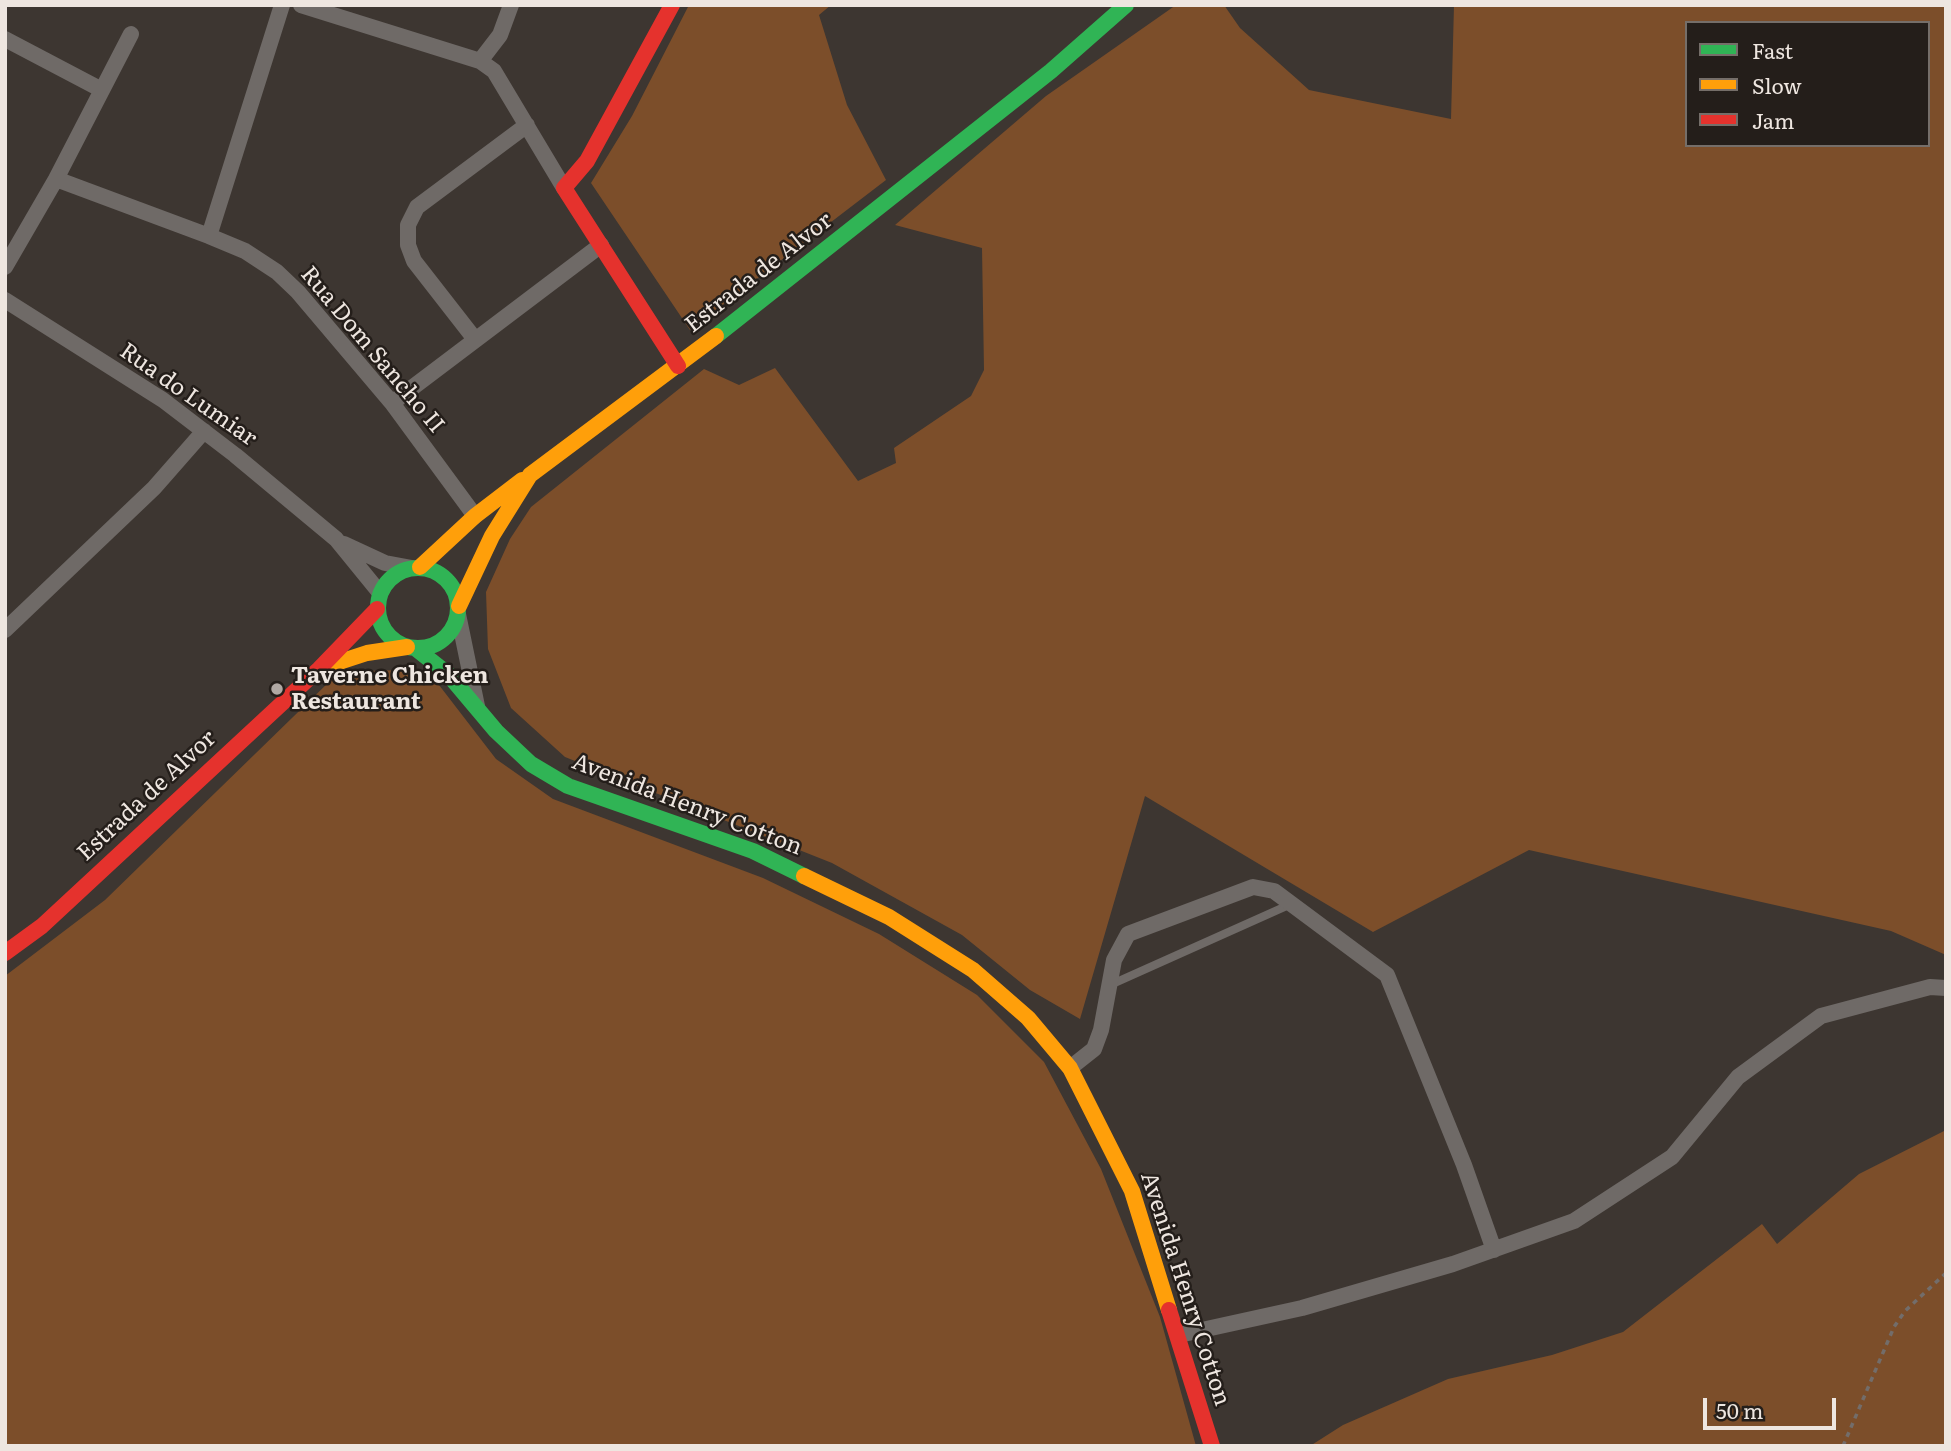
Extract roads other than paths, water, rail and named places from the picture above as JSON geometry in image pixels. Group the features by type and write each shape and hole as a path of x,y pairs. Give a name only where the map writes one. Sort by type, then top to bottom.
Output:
{"street":[{"path":"209,236 282,5"},
{"path":"300,5 480,61 494,71 564,188 678,366"},
{"path":"480,61 500,35 511,5"},
{"path":"564,188 587,161 672,5"},
{"name":"Estrada de Alvor","path":"319,669 367,653 432,645 447,636 492,536 530,475 678,366 1051,71 1126,5"},
{"path":"5,267 56,179 131,34"},
{"path":"5,39 102,90"},
{"path":"474,338 414,261 408,245 408,225 417,207 527,125"},
{"name":"Rua Dom Sancho II","path":"56,179 245,251 277,272 298,292 392,403 475,516"},
{"path":"392,403 474,338 601,245"},
{"name":"Rua do Lumiar","path":"5,300 163,400 309,513 336,539"},
{"path":"5,630 154,488 204,431"},
{"path":"411,647 386,633 377,609 380,593 389,579 416,567 475,516 530,475"},
{"path":"336,539 385,563 416,567 444,576 454,589 477,706"},
{"path":"336,539 380,593"},
{"name":"Estrada de Alvor","path":"5,953 42,926 319,669 377,609"},
{"name":"Avenida Henry Cotton","path":"411,647 448,674 496,731 531,764 569,786 753,851 889,917 973,970 1028,1018 1070,1068 1132,1191 1212,1446"},
{"path":"1070,1068 1094,1049 1101,1030 1114,960 1128,934 1253,887 1274,891 1387,975 1464,1165 1494,1250"},
{"path":"1179,1335 1302,1308 1494,1250 1574,1221 1672,1157 1738,1077 1821,1016 1930,987 1946,988"}],"lane":[{"path":"1110,985 1291,904"}],"place":[{"name":"Taverne Chicken Restaurant","path":"277,689"}]}
